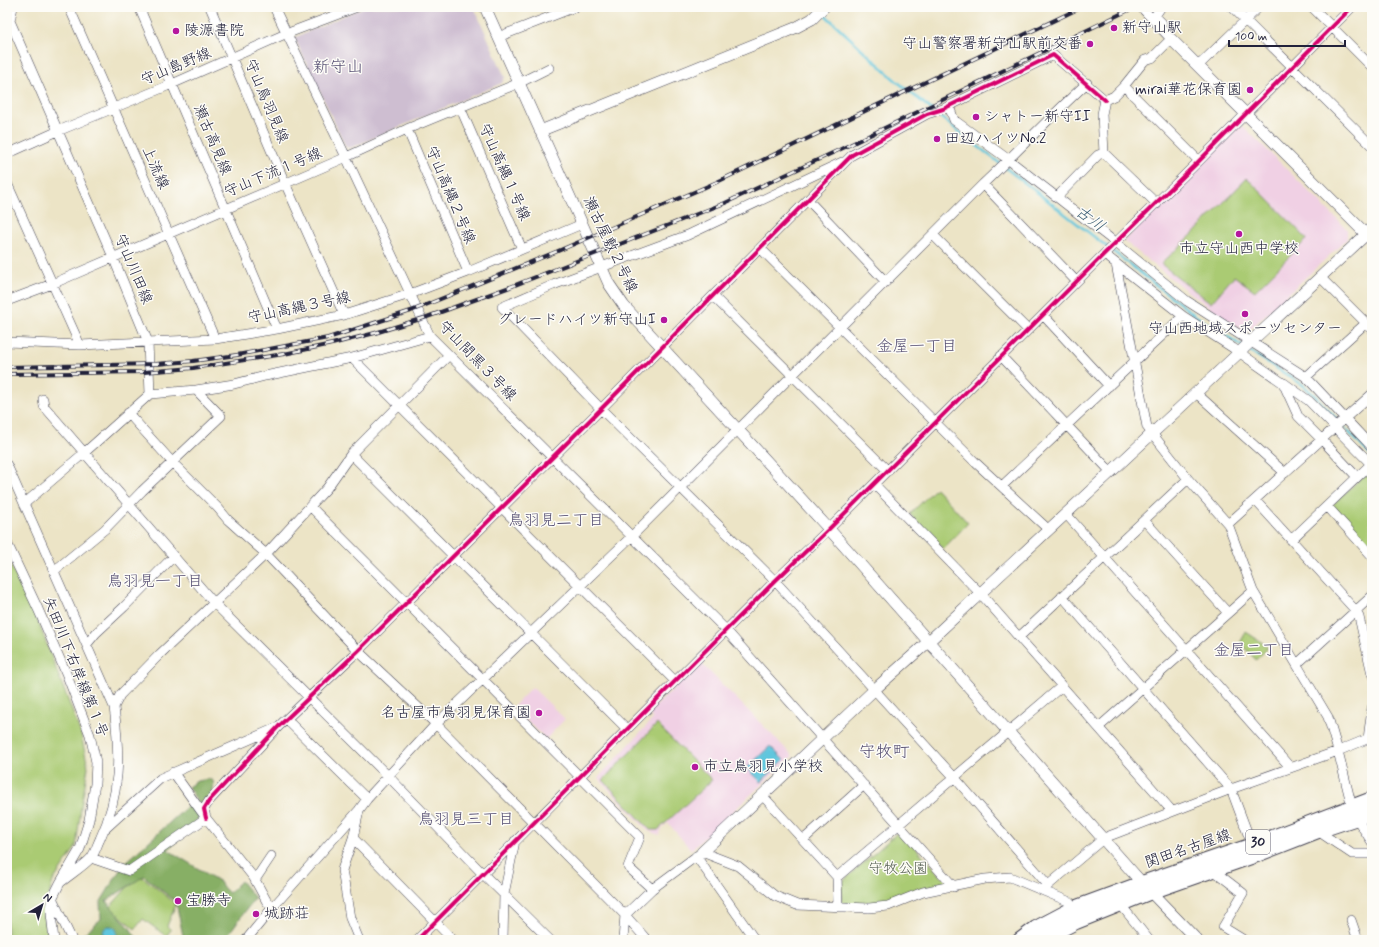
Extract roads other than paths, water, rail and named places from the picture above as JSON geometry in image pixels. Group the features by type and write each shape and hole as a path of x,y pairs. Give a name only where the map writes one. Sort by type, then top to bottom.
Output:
{"main road":[{"name":"関田名古屋線","path":"1020,940 1036,928 1074,908 1213,870 1254,856 1318,831 1355,813 1372,800"},
{"name":"関田名古屋線","path":"1041,940 1076,922 1121,905 1147,887 1252,844 1355,813 1372,813"}],"street":[{"name":"守山川田線","path":"14,7 10,21 114,257 148,342 150,394"},
{"name":"上流線","path":"69,7 215,339"},
{"name":"瀬古高見線","path":"139,7 277,329"},
{"name":"守山鳥羽見線","path":"210,7 285,183 344,315"},
{"name":"守山間黒３号線","path":"274,7 430,336 726,630 954,887"},
{"name":"守山島野線","path":"7,154 287,34 356,7"},
{"name":"瀬古屋敷２号線","path":"485,7 609,284 624,306 829,529 1008,732 1147,887 1197,940"},
{"path":"498,37 565,9 575,7"},
{"path":"540,131 795,28 812,19 824,7"},
{"path":"623,940 625,915 652,889 699,854 822,738 928,642 1245,347 1370,234 1198,66 1140,7"},
{"path":"1161,7 1155,16 1170,30 1172,39"},
{"path":"1232,7 1372,145"},
{"path":"1198,66 1258,7"},
{"path":"1312,7 1372,67"},
{"path":"417,940 775,581 888,471 1076,281 1157,204 1352,7"},
{"path":"1105,100 1114,96 1145,60 1152,58 1172,39"},
{"path":"206,818 204,810 210,801 279,726 310,698 502,508 852,155 925,115 946,108 1053,55 1105,100"},
{"name":"守山下流１号線","path":"7,302 169,234 407,129 519,83 549,68"},
{"path":"246,940 367,799 436,724 631,537 983,184 1009,160 1058,109 1087,83"},
{"path":"1124,86 1200,161"},
{"path":"1105,100 1102,114 1104,153 1157,204"},
{"name":"守山高縄１号線","path":"460,107 522,249"},
{"path":"946,108 954,120 1009,160 1116,243 1245,347 1283,383 1309,401 1371,465 1356,477 1328,506 1291,540"},
{"name":"守山高縄２号線","path":"407,129 468,272"},
{"path":"1057,198 1098,155 1104,153"},
{"path":"848,159 688,235 553,285 502,307 601,409 775,581 954,778 1045,887"},
{"path":"7,184 80,345"},
{"path":"983,184 1076,281"},
{"path":"808,200 886,282"},
{"name":"守山高縄３号線","path":"7,342 80,345 215,339 277,329 344,315 410,294 468,272 582,224"},
{"path":"933,235 1028,330"},
{"path":"760,248 976,463 1049,530"},
{"path":"1104,254 1183,316 1306,377 1372,447"},
{"path":"1116,264 1147,427 1188,479 1228,524 1252,591 1328,717 1355,813 1372,842"},
{"path":"1306,377 1369,326 1320,278"},
{"path":"713,296 888,471"},
{"path":"1043,315 1109,386"},
{"path":"1002,486 1183,316"},
{"path":"24,504 150,394 196,390 234,384 352,358 430,336"},
{"path":"114,707 120,695 266,554 327,488 351,454 449,355"},
{"path":"1002,356 1111,472"},
{"path":"352,358 675,681"},
{"path":"1283,383 1298,416 1356,477"},
{"path":"54,571 105,529 172,462 221,416 196,390"},
{"path":"1196,393 1285,473"},
{"path":"1228,524 1372,394"},
{"path":"43,398 44,406 214,603 388,776 482,874 550,940"},
{"path":"128,413 172,462 228,520 266,554 358,651 436,724 534,822 625,915 647,940"},
{"path":"351,454 627,729"},
{"path":"7,464 114,707 119,741 117,782 112,805 104,829 91,858 60,883"},
{"path":"1019,636 1188,479"},
{"path":"874,484 980,593 1172,811"},
{"path":"1255,500 1356,611 1359,617 1372,674"},
{"path":"310,506 640,837 628,867 652,889"},
{"path":"1328,506 1372,556"},
{"path":"1066,514 1290,767"},
{"path":"1144,520 1228,613"},
{"name":"矢田川下右岸線第１号","path":"7,543 66,673 90,735 96,762 95,784 87,827 80,849 52,899 51,914 54,940"},
{"path":"87,644 96,632 124,607 173,557"},
{"path":"1098,727 1252,591"},
{"path":"1062,596 1231,789 1252,844"},
{"path":"1297,664 1372,596"},
{"path":"837,878 1062,686"},
{"path":"1045,887 1104,838 1172,811 1370,738 1372,708"},
{"path":"287,720 367,799"},
{"path":"104,829 161,778 279,726"},
{"path":"173,772 206,818 255,880 267,902 273,907"},
{"path":"803,840 864,785"},
{"path":"762,795 837,878 838,906"},
{"path":"359,810 353,838 342,870 350,918 359,940"},
{"path":"91,858 129,871 206,818"},
{"path":"1318,831 1352,854 1372,854"},
{"path":"353,838 453,940"},
{"path":"503,940 504,894 515,841"},
{"path":"699,854 738,866 775,896 796,905 869,908 888,906 923,892 954,887 985,879 1010,877 1045,887 1070,902 1074,908"},
{"path":"699,854 756,940"},
{"path":"255,880 271,856"},
{"path":"1213,870 1243,894 1223,927 1244,940"},
{"path":"52,899 72,940"},
{"path":"1121,905 1149,940"},
{"path":"1351,920 1358,940"}],"water":[{"path":"770,746 784,760 761,782 747,768"},
{"path":"107,926 113,926 117,930 117,936 113,940 107,940 103,936 103,930"}],"waterway":[{"name":"古川","path":"822,12 894,79 932,110"},
{"name":"古川","path":"935,113 1196,316 1242,346"},
{"name":"古川","path":"1248,350 1303,385 1372,457"}],"railway":[{"path":"7,367 156,364 237,355 328,338 411,311 558,251 717,182 1082,7"},
{"path":"7,374 144,372 193,368 284,354 332,344 427,317 510,287 725,203 841,149 1135,7"}],"place":[{"name":"新守山駅","path":"1114,28"},
{"name":"陵源書院","path":"176,31"},
{"name":"守山警察署新守山駅前交番","path":"1090,44"},
{"name":"mirai華花保育園","path":"1250,90"},
{"name":"シャトー新守II","path":"976,117"},
{"name":"田辺ハイツNo.2","path":"937,139"},
{"name":"市立守山西中学校","path":"1239,234"},
{"name":"守山西地域スポーツセンター","path":"1245,314"},
{"name":"グレードハイツ新守山I","path":"664,320"},
{"name":"名古屋市鳥羽見保育園","path":"539,713"},
{"name":"市立鳥羽見小学校","path":"695,767"},
{"name":"宝勝寺","path":"178,901"},
{"name":"城跡荘","path":"256,914"}],"district":[{"name":"新守山","path":"338,67"},
{"name":"金屋一丁目","path":"917,346"},
{"name":"鳥羽見二丁目","path":"556,520"},
{"name":"鳥羽見一丁目","path":"155,581"},
{"name":"金屋二丁目","path":"1254,650"},
{"name":"守牧町","path":"884,752"},
{"name":"鳥羽見三丁目","path":"466,819"}],"park label":[{"name":"守牧公園","path":"898,869"}]}
